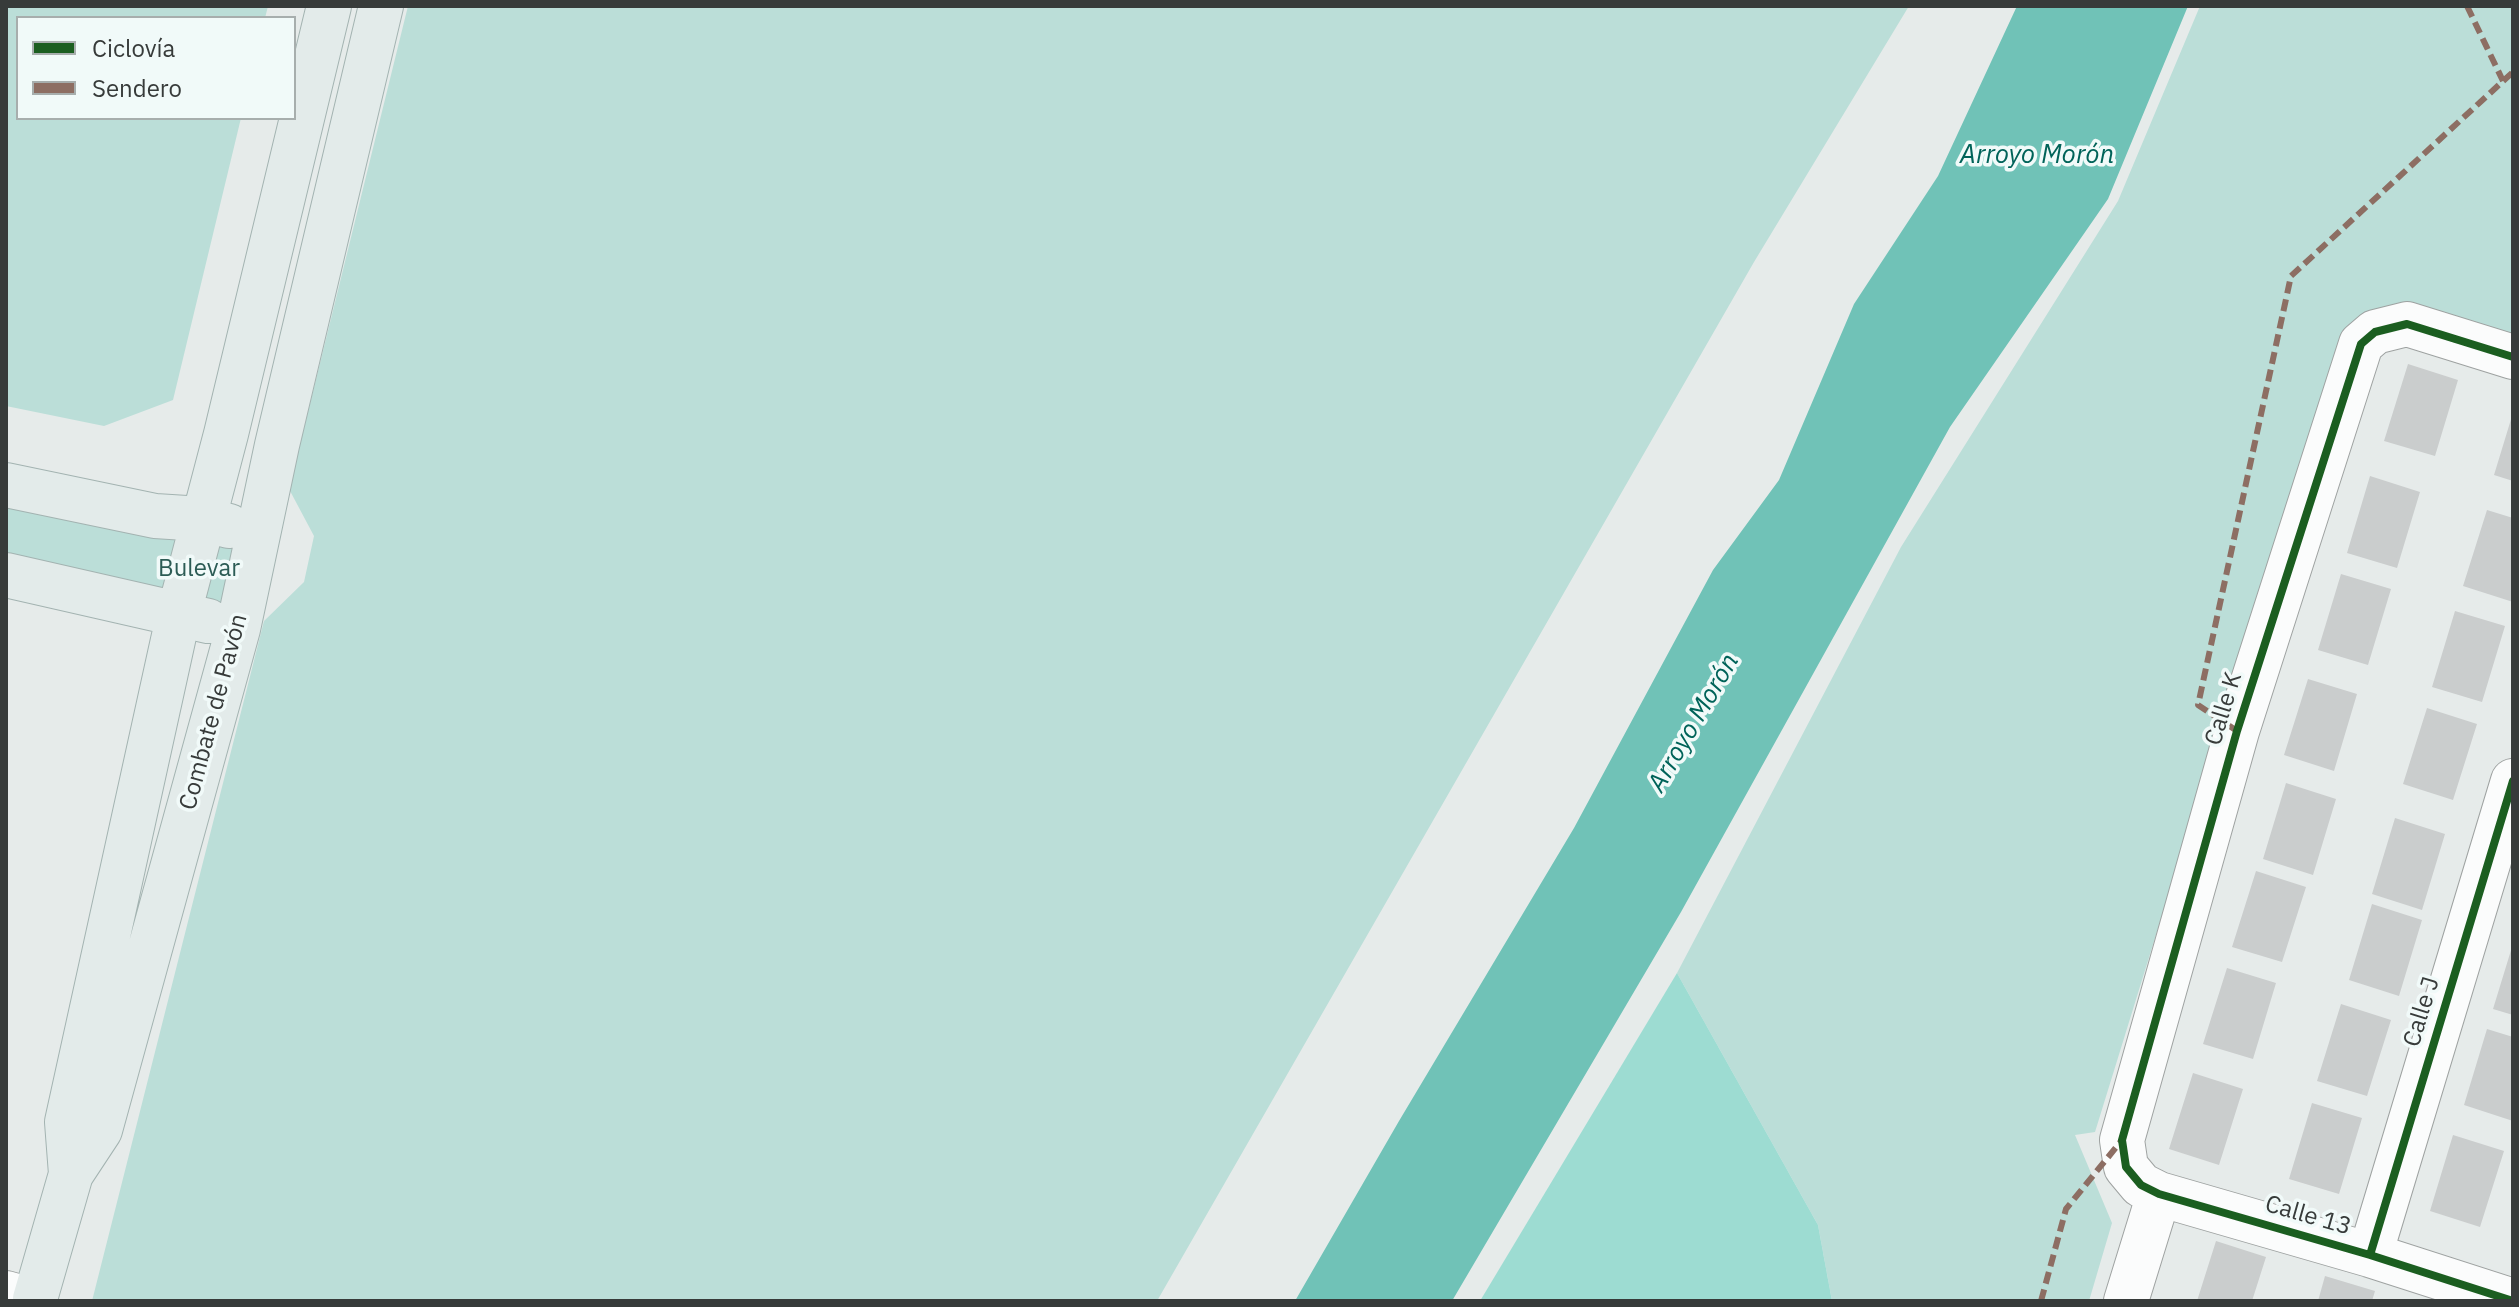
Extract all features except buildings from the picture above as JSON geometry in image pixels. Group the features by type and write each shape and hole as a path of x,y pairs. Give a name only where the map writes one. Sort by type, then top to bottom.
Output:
{"main road":[{"name":"Combate de Pavón","path":"71,1174 67,1122 179,613 226,434 329,6"},
{"name":"Combate de Pavón","path":"25,1298 71,1174 100,1130 238,629 277,445 381,6"},
{"path":"6,485 155,516 202,519 259,533"},
{"path":"6,575 238,629"}],"street":[{"name":"Calle K","path":"2122,1140 2237,731 2361,344 2375,332 2389,326 2407,324 2513,357"},
{"name":"Calle J","path":"2370,1255 2513,781"},
{"name":"Calle 13","path":"2122,1140 2126,1167 2141,1185 2159,1194 2370,1255 2420,1287 2513,1301"},
{"path":"2126,1301 2159,1194"}],"green space":[{"path":"6,6 268,6 266,16 16,16 16,120 241,120 173,400 104,426 6,406"},
{"path":"408,6 1909,6 1754,262 1157,1301 92,1301 264,621 304,582 314,536 289,489"},
{"path":"2200,6 2513,6 2513,345 2386,308 2343,330 2095,1132 2075,1135 2112,1223 2089,1301 1832,1301 1818,1225 1677,973 1901,547 2118,201"},
{"name":"Bulevar","path":"6,485 259,533 238,629 6,575"}],"shaded area":[{"path":"1677,973 1818,1225 1832,1301 1480,1301"}],"water":[{"name":"Arroyo Morón","path":"2017,6 2188,6 2108,199 1950,427 1681,912 1452,1301 1295,1301 1574,828 1713,570 1779,480 1854,304 1938,176"}],"marked path":[{"path":"2467,6 2503,81"},
{"path":"2237,731 2198,705 2291,276 2513,72"},
{"path":"2041,1301 2066,1209 2122,1140"}],"cycle path":[{"path":"2513,357 2407,324 2375,332 2361,344 2237,731 2122,1140 2126,1167 2141,1185 2159,1194 2370,1255 2513,1301"},
{"path":"2370,1255 2513,781"}]}
